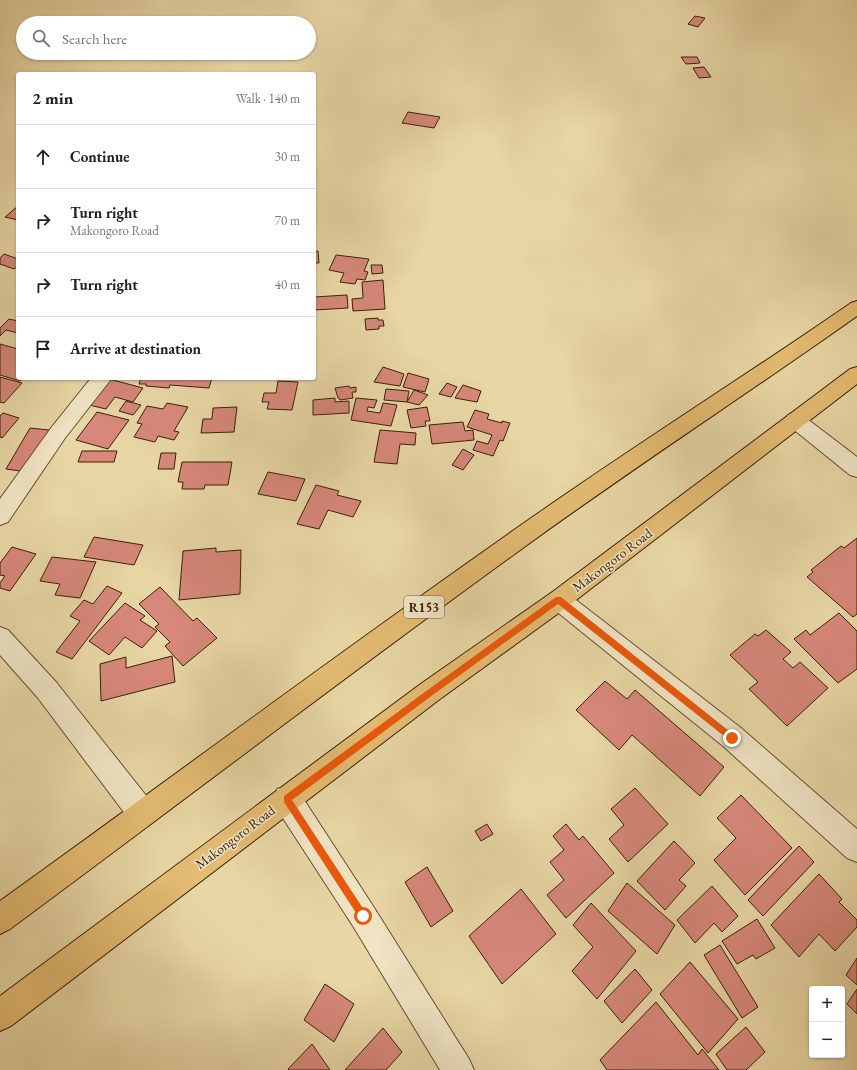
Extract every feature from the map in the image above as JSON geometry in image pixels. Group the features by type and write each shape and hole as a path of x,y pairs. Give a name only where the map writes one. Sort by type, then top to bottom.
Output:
{"main road":[{"name":"R153","path":"0,919 142,813 508,546 857,307"},
{"name":"Makongoro Road","path":"0,1015 431,691 559,600 857,374"}],"street":[{"path":"0,516 58,433 100,380"},
{"path":"795,420 857,469"},
{"path":"559,600 732,738 857,848"},
{"path":"0,638 47,690 142,813"},
{"path":"287,799 367,923 458,1070"}],"building":[{"path":"695,16 705,18 698,27 688,24"},
{"path":"681,57 697,57 700,63 686,64"},
{"path":"704,67 711,77 699,78 693,68"},
{"path":"408,112 440,117 434,128 402,123"},
{"path":"16,208 16,220 5,217"},
{"path":"318,251 319,263 316,263 316,252"},
{"path":"4,254 16,258 16,268 14,269 0,264 0,258"},
{"path":"336,255 369,259 364,271 368,272 365,280 357,279 355,284 340,282 344,273 329,270"},
{"path":"371,265 382,265 383,273 372,274"},
{"path":"383,280 385,309 353,311 352,299 363,298 362,282"},
{"path":"347,295 348,308 316,310 316,297"},
{"path":"378,318 378,320 383,320 384,326 379,326 379,329 366,330 365,319"},
{"path":"9,319 16,321 16,332 6,330 0,336 0,328"},
{"path":"0,344 16,348 16,380 0,375"},
{"path":"383,367 404,374 400,386 374,382"},
{"path":"408,373 429,379 425,392 403,387"},
{"path":"0,377 22,383 4,403 0,402"},
{"path":"108,380 143,388 133,402 115,397 106,409 89,405"},
{"path":"140,380 211,380 209,388 170,385 169,388 139,384"},
{"path":"278,381 298,382 292,410 267,409 269,402 262,402 264,393 276,393"},
{"path":"447,383 457,387 451,397 439,394"},
{"path":"463,385 481,391 477,402 455,398"},
{"path":"349,386 350,388 356,387 356,392 352,392 353,398 340,400 335,388"},
{"path":"386,389 409,391 407,402 384,400"},
{"path":"414,390 428,395 419,405 407,402"},
{"path":"335,398 335,402 349,401 349,413 313,415 313,400"},
{"path":"356,398 377,400 374,408 368,407 367,411 380,413 383,403 397,405 391,426 351,420"},
{"path":"126,401 141,405 133,415 119,411"},
{"path":"167,403 188,407 174,431 179,432 174,440 158,436 155,442 134,437 142,424 137,423 147,406 163,409"},
{"path":"237,407 234,432 201,433 203,419 212,419 213,408"},
{"path":"427,407 430,421 425,421 426,426 411,428 407,410"},
{"path":"475,410 489,414 487,419 502,423 502,421 510,423 503,441 500,440 493,456 473,450 477,441 488,444 492,435 467,427"},
{"path":"97,412 129,420 108,449 76,440"},
{"path":"3,413 19,418 2,438 0,437 0,416"},
{"path":"463,422 465,431 473,430 474,440 432,444 429,425"},
{"path":"30,428 49,430 27,472 6,469"},
{"path":"380,430 416,433 415,445 400,444 397,464 374,462"},
{"path":"463,449 474,455 463,470 452,465"},
{"path":"82,451 117,451 114,462 78,462"},
{"path":"161,453 176,453 174,469 158,469"},
{"path":"182,462 232,462 228,485 205,485 204,489 182,489 183,482 178,482"},
{"path":"268,472 305,479 296,501 258,494"},
{"path":"316,485 339,491 337,495 361,501 353,517 328,510 319,529 297,524"},
{"path":"94,537 143,545 134,565 84,557"},
{"path":"857,538 857,614 853,617 807,577 813,572 811,570 841,546 844,548"},
{"path":"12,547 36,554 10,591 0,588 0,583 5,576 0,575 0,563"},
{"path":"216,548 216,552 241,550 240,594 179,600 183,551"},
{"path":"52,557 96,562 80,598 55,595 60,584 40,581"},
{"path":"107,586 122,593 72,659 56,652 80,621 70,616 84,600 93,604"},
{"path":"160,587 193,621 197,618 217,638 183,666 165,646 170,642 155,627 159,624 139,604"},
{"path":"125,603 145,616 140,620 157,631 142,648 125,637 109,655 89,641"},
{"path":"839,613 857,631 857,669 838,683 794,639 806,630 810,635"},
{"path":"766,630 791,652 783,659 793,668 800,662 828,688 787,726 749,689 758,682 730,655 755,634 758,636"},
{"path":"172,656 175,682 101,701 100,664 126,657 126,668"},
{"path":"605,681 627,699 635,690 724,767 700,796 632,735 619,750 576,710"},
{"path":"635,788 668,824 628,862 609,839 624,825 611,809"},
{"path":"741,795 792,848 745,895 714,860 736,838 717,818"},
{"path":"487,824 493,834 481,841 475,831"},
{"path":"566,824 579,840 583,836 614,873 566,918 547,895 564,880 550,862 564,850 553,836"},
{"path":"674,841 695,863 679,880 686,886 665,910 637,881"},
{"path":"799,846 814,862 763,916 748,900"},
{"path":"427,867 453,911 431,927 405,882"},
{"path":"819,874 842,899 839,902 857,920 857,927 835,951 819,934 799,957 771,925"},
{"path":"627,883 675,925 657,954 608,911"},
{"path":"712,886 738,916 722,932 714,923 695,943 677,920"},
{"path":"521,889 556,934 502,984 469,936"},
{"path":"591,903 636,951 597,999 572,971 593,947 573,925"},
{"path":"757,919 775,948 756,959 753,955 737,964 722,941"},
{"path":"720,945 758,1007 742,1018 704,955"},
{"path":"857,958 857,985 846,975"},
{"path":"690,962 738,1019 708,1053 660,994"},
{"path":"635,969 652,990 622,1023 604,1001"},
{"path":"325,984 354,1004 334,1042 304,1020"},
{"path":"857,989 857,1014 847,1004"},
{"path":"656,1002 698,1055 702,1049 719,1070 607,1070 600,1060"},
{"path":"746,1027 765,1052 746,1070 727,1070 716,1054"},
{"path":"383,1028 402,1052 386,1070 345,1070"},
{"path":"312,1044 330,1070 289,1070 288,1069"}],"route":[{"path":"363,916 287,799 431,691 559,600 732,738"}]}
